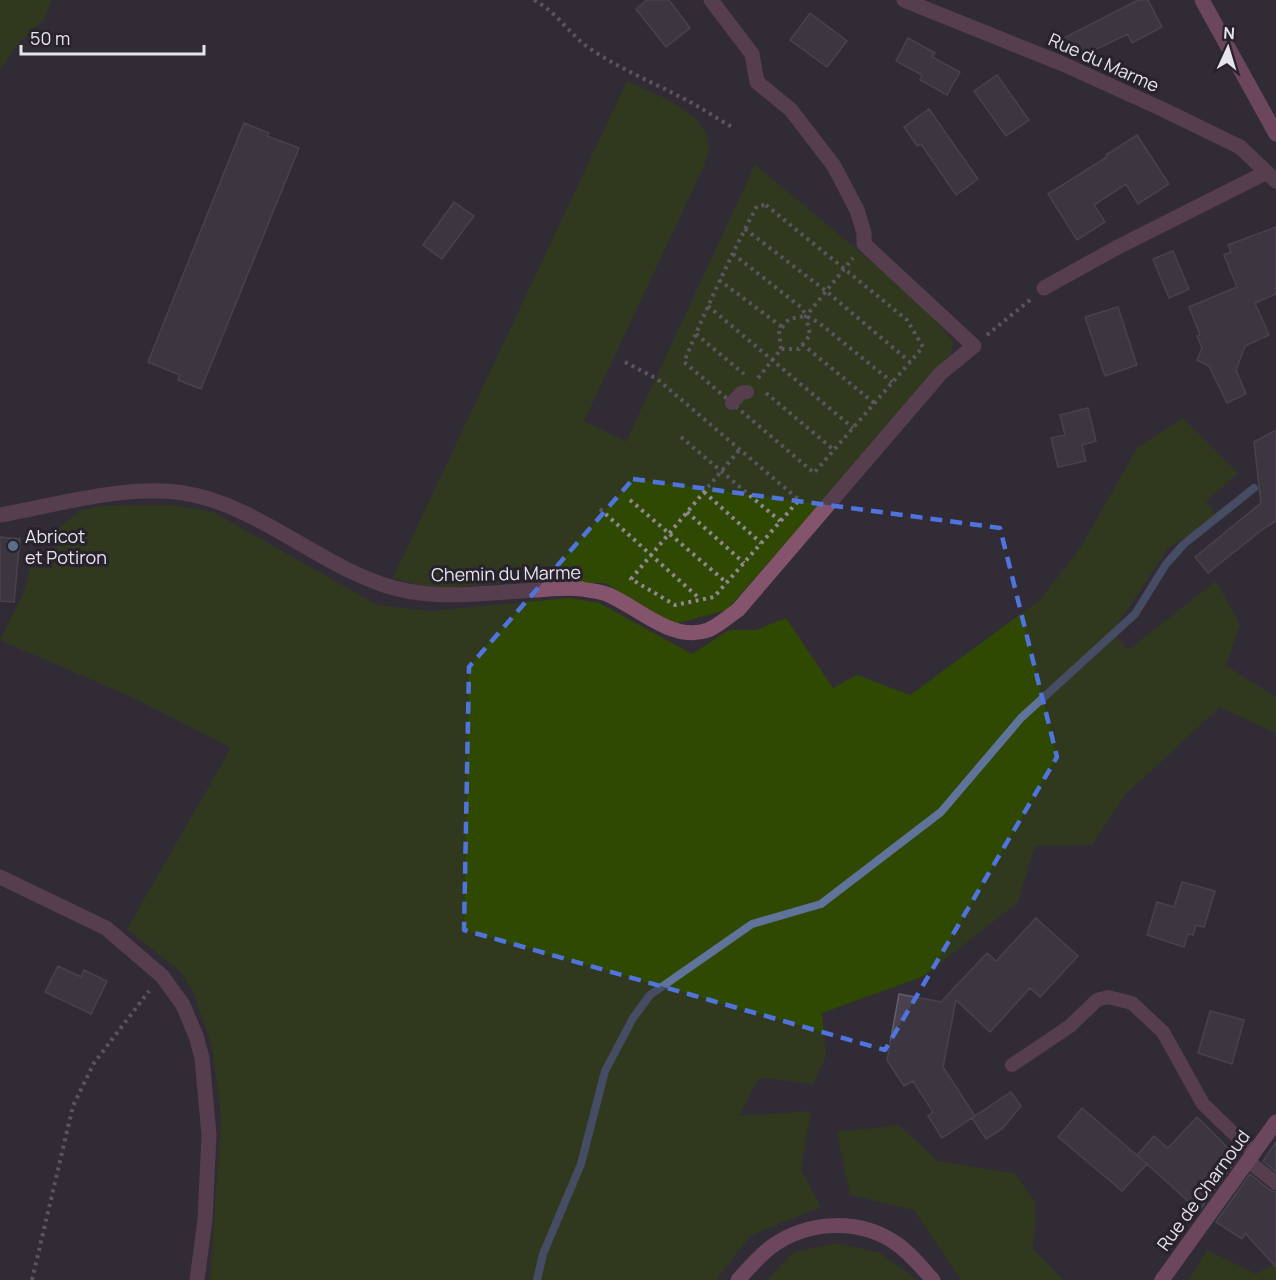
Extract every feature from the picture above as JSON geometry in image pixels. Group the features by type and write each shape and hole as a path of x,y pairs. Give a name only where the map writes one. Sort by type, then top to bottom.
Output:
{"street":[{"path":"711,0 752,54 757,82 791,110 834,166 857,210 864,233 864,244 974,346"},
{"name":"Rue du Marme","path":"903,0 1063,64 1240,147 1271,177"},
{"path":"1202,0 1276,134"},
{"path":"1044,288 1116,248 1271,177"},
{"name":"Chemin du Marme","path":"0,515 127,492 156,490 185,493 224,503 354,573 384,585 414,593 452,595 578,589 607,594 673,630 688,633 709,630 738,610 941,373 974,346"},
{"path":"3,881 106,928 162,976 183,1005 196,1036 206,1088 209,1134 205,1220 197,1280"},
{"name":"Rue de Charnoud","path":"1162,1280 1276,1122"},
{"path":"738,1280 770,1247 788,1236 812,1228 834,1225 859,1227 879,1233 898,1245 933,1280"}],"lane":[{"path":"737,407 741,393 747,392"},
{"path":"1012,1065 1070,1026 1097,1000 1108,997 1132,1003 1163,1032 1203,1104 1276,1183"}],"path":[{"path":"534,0 544,5 588,46 625,70 691,103 734,128"},
{"path":"766,205 907,320 923,347 814,473 684,362 719,280 745,229 757,206 766,205"},
{"path":"745,229 826,291 910,362"},
{"path":"806,316 864,244"},
{"path":"733,254 802,308 810,335 799,349 781,349"},
{"path":"719,280 782,327"},
{"path":"974,346 1044,288"},
{"path":"708,306 853,428"},
{"path":"737,407 749,399 747,392 781,349 779,331 782,327 789,319 806,316 818,322 892,382"},
{"path":"802,344 874,403"},
{"path":"625,362 657,379 740,449 799,500 714,597 675,605 631,579 740,449"},
{"path":"681,437 780,521"},
{"path":"704,492 762,543"},
{"path":"630,500 727,583"},
{"path":"600,509 701,600"},
{"path":"687,513 744,563"},
{"path":"32,1280 73,1106 101,1053 143,996 162,976"}],"highlighted area":[{"path":"633,479 1000,528 1057,757 885,1050 464,930 469,667"}],"green space":[{"path":"0,0 52,0 44,19 16,46 0,70"},
{"path":"627,81 665,98 690,114 700,124 706,135 709,149 704,166 584,421 626,442 755,165 918,300 953,341 952,352 727,610 674,624 605,583 497,583 447,588 420,585 393,578"},
{"path":"1183,418 1238,473 1206,502 1218,518 1168,548 1112,633 1128,650 1216,581 1240,625 1226,666 1276,697 1276,733 1220,707 1125,795 1092,845 1035,846 1018,902 924,976 822,1013 826,1056 813,1084 759,1078 739,1116 811,1111 801,1170 821,1207 751,1235 716,1280 210,1280 221,1118 212,1046 193,991 181,972 127,929 231,748 132,697 0,640 25,590 30,568 52,568 56,530 82,510 101,506 169,505 213,512 377,605 430,611 569,598 599,603 692,654 729,630 756,630 786,618 833,688 857,675 910,695 1040,600 1081,547 1137,448"},
{"path":"899,1125 937,1161 1014,1173 1036,1204 1033,1249 1063,1280 961,1280 914,1210 850,1195 837,1132"},
{"path":"837,1243 880,1253 917,1280 767,1280 794,1252"},
{"path":"1207,1250 1256,1274 1276,1263 1276,1280 1189,1280"}],"building":[{"path":"647,0 669,0 690,28 666,47 636,9"},
{"path":"1138,0 1148,0 1162,27 1132,43 1128,34 1088,53 1056,42"},
{"path":"810,13 847,41 827,67 790,40"},
{"path":"908,38 935,53 932,57 960,72 947,95 920,80 922,75 896,61"},
{"path":"997,75 1029,120 1006,136 974,91"},
{"path":"929,109 978,179 956,195 921,144 917,146 904,127"},
{"path":"244,123 269,133 267,136 299,148 201,389 178,380 180,375 148,362"},
{"path":"1137,135 1169,184 1138,204 1126,184 1094,205 1105,222 1077,240 1048,194"},
{"path":"454,202 474,216 442,259 423,245"},
{"path":"1276,227 1276,294 1255,303 1269,335 1245,346 1236,370 1246,394 1227,403 1209,366 1197,360 1202,348 1197,336 1200,335 1189,307 1237,287 1224,255 1231,252 1228,245"},
{"path":"1173,251 1189,289 1169,298 1153,259"},
{"path":"1118,307 1137,365 1105,376 1085,317"},
{"path":"1088,408 1096,441 1082,445 1086,461 1058,467 1051,438 1065,435 1060,415"},
{"path":"1276,430 1276,521 1208,573 1195,557 1261,503 1254,442"},
{"path":"0,537 20,539 14,602 0,601"},
{"path":"1182,882 1215,891 1204,927 1196,925 1193,935 1188,934 1184,947 1147,935 1157,902 1174,907"},
{"path":"1036,918 1078,956 1040,997 1030,988 990,1032 956,1000 943,1067 975,1116 942,1138 928,1116 933,1112 913,1081 904,1086 887,1060 899,994 941,1002 987,953 996,961"},
{"path":"58,966 81,977 84,970 107,981 91,1014 45,992"},
{"path":"1210,1011 1244,1020 1232,1064 1198,1053"},
{"path":"1011,1092 1021,1106 1002,1129 986,1139 972,1118"},
{"path":"1082,1108 1147,1164 1122,1191 1058,1137"},
{"path":"1197,1117 1238,1158 1199,1211 1137,1155 1154,1136 1168,1148"},
{"path":"1276,1142 1276,1172 1263,1161"},
{"path":"1250,1174 1276,1192 1276,1267 1245,1233 1242,1239 1216,1222"}],"waterway":[{"path":"537,1280 543,1254 581,1164 605,1071 633,1018 650,995 752,924 821,904 941,812 1021,718 1135,614 1166,564 1184,544 1254,488"}],"place":[{"name":"Abricot et Potiron","path":"13,546"}]}
